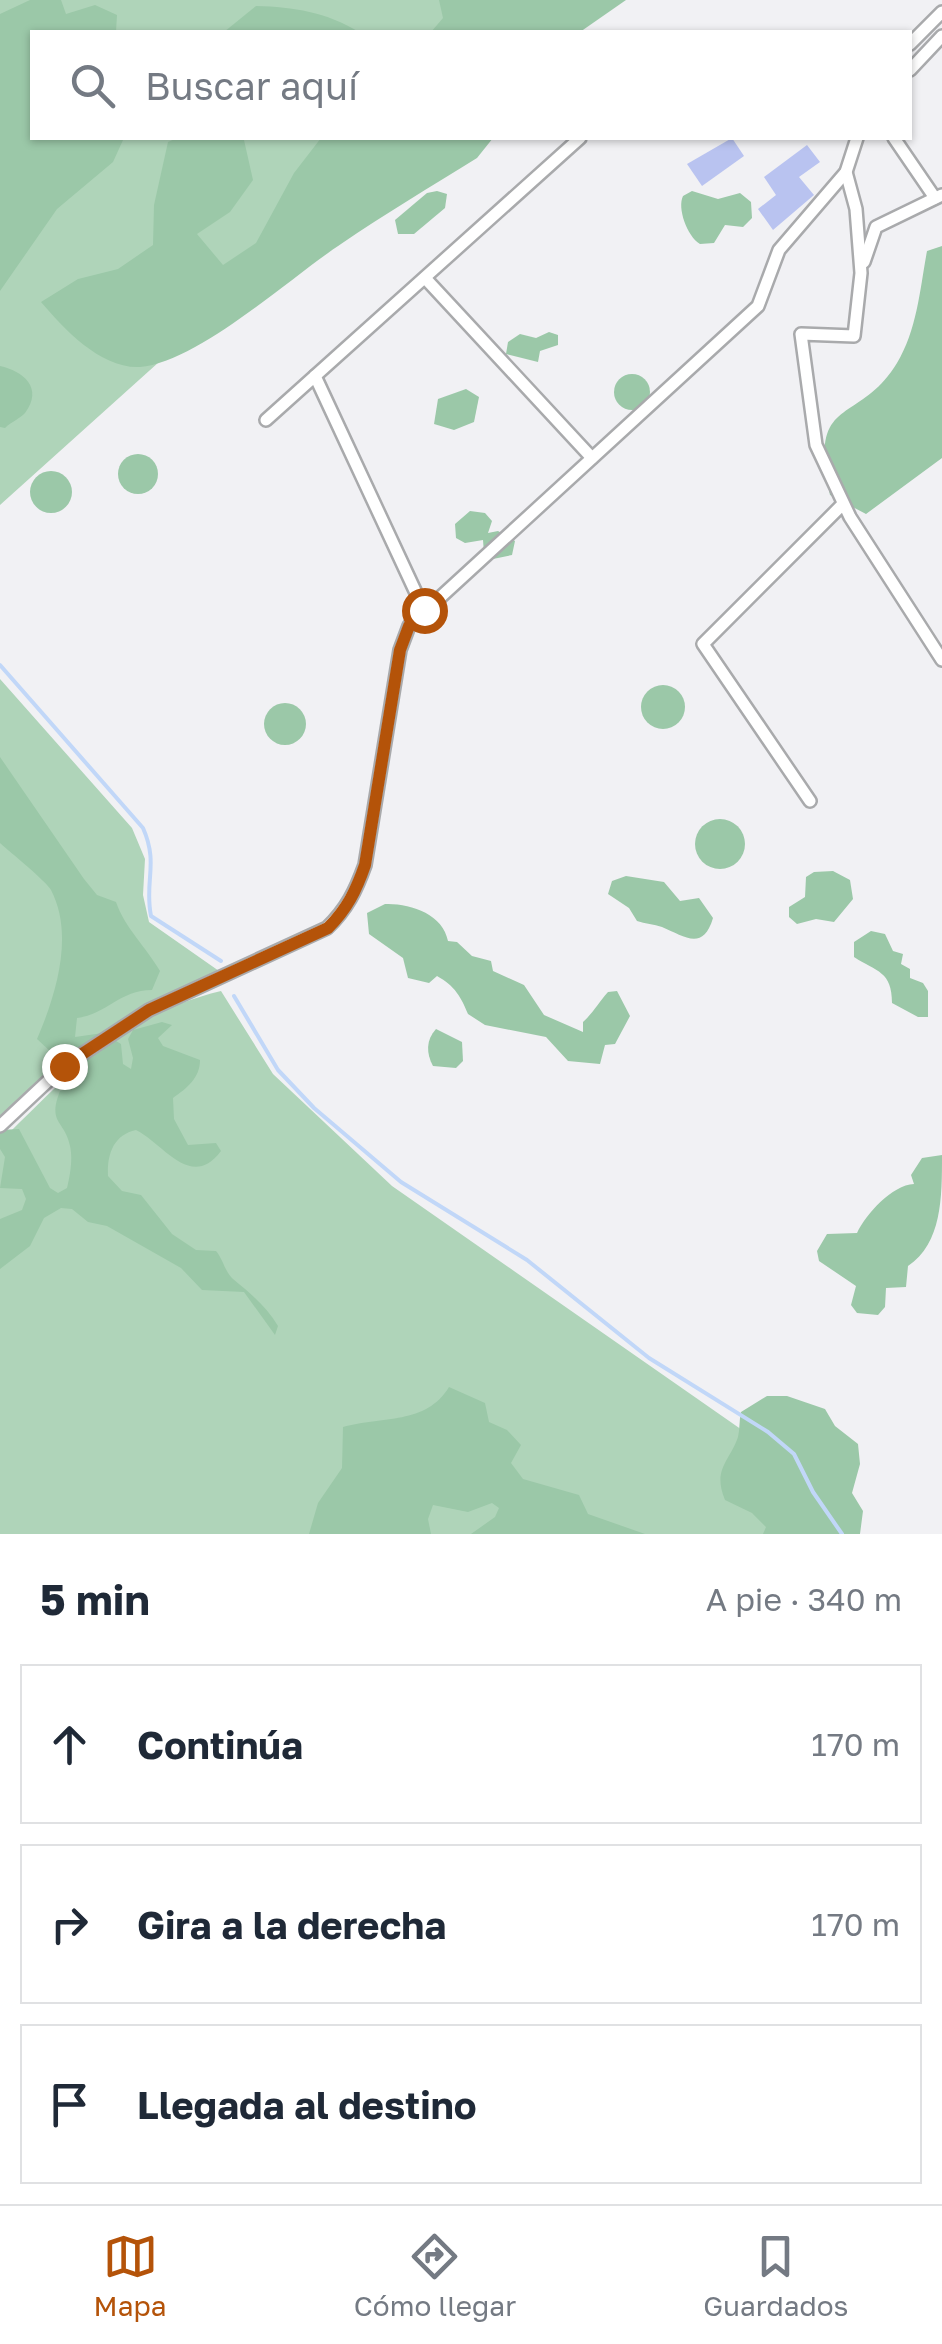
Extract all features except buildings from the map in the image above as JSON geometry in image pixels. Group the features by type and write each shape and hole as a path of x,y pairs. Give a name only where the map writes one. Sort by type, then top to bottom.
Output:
{"lane":[{"path":"912,42 942,12"},
{"path":"912,68 942,36"},
{"path":"266,420 578,140"},
{"path":"0,1126 64,1066 149,1010 328,928 342,914 355,894 365,865 400,650 409,626 758,306 779,250 846,172 855,140"},
{"path":"861,273 876,227 939,196 896,140"},
{"path":"846,172 856,209 861,273 854,336 801,334 811,426 843,504 942,660"},
{"path":"424,278 592,458"},
{"path":"316,376 424,610"},
{"path":"810,801 703,644 843,504"}],"green space":[{"path":"0,0 560,0 526,30 30,30 30,140 406,140 0,505"},
{"path":"30,0 61,0 66,14 95,5 117,15 116,30 30,30 30,140 123,140 113,162 57,209 0,291 0,14"},
{"path":"439,0 626,0 583,30 433,30 443,18"},
{"path":"256,6 309,12 355,30 226,30"},
{"path":"244,140 253,180 230,212 197,234 223,265 256,243 294,173 319,140 491,140 477,158 341,244 215,335 163,362 125,366 84,345 41,302 78,279 118,269 153,245 154,205 168,142"},
{"path":"692,191 718,199 740,193 751,202 752,218 743,227 725,225 714,243 700,244 691,235 682,214 683,196"},
{"path":"427,193 447,194 445,208 414,234 398,234 395,220"},
{"path":"942,246 942,458 866,514 830,495 826,440 831,425 882,383 897,363 913,323 927,251"},
{"path":"549,332 558,335 558,345 540,351 538,362 506,354 508,342 520,334 536,338"},
{"path":"0,366 23,376 32,388 25,413 5,428 0,427"},
{"path":"632,374 645,379 650,392 645,405 632,410 619,405 614,392 619,379"},
{"path":"466,389 479,397 474,422 454,430 434,424 438,399"},
{"path":"138,454 152,460 158,474 152,488 138,494 124,488 118,474 124,460"},
{"path":"51,471 66,477 72,492 66,507 51,513 36,507 30,492 36,477"},
{"path":"470,511 485,513 492,521 488,533 498,531 515,541 512,555 493,559 484,553 483,540 465,543 456,538 455,524"},
{"path":"0,679 132,828 145,859 143,895 149,922 219,971 63,1063 0,1118"},
{"path":"663,685 679,691 685,707 679,723 663,729 647,723 641,707 647,691"},
{"path":"285,703 300,709 306,724 300,739 285,745 270,739 264,724 270,709"},
{"path":"0,757 84,879 97,895 116,902 160,971 152,990 131,994 77,1018 75,1037 103,1033 121,1044 123,1064 131,1069 133,1058 128,1039 133,1030 162,1022 172,1025 158,1038 163,1046 200,1060 195,1077 173,1098 174,1119 188,1145 216,1143 221,1151 199,1167 188,1166 136,1130 122,1136 113,1147 108,1176 122,1191 141,1195 172,1234 196,1250 216,1251 230,1276 278,1326 275,1335 244,1292 202,1290 181,1268 107,1226 88,1222 72,1209 61,1208 44,1218 30,1246 0,1269 0,1219 22,1210 26,1199 22,1189 0,1188 5,1157 0,1149 0,1130 19,1129 50,1188 58,1193 67,1188 71,1151 55,1110 60,1091 79,1085 80,1075 69,1046 52,1053 37,1039 56,986 61,927 51,890 0,843"},
{"path":"720,819 738,826 745,844 738,862 720,869 702,862 695,844 702,826"},
{"path":"833,871 850,880 853,899 834,922 816,919 797,924 789,917 789,907 805,897 806,877 814,872"},
{"path":"626,876 664,882 680,901 699,898 713,918 709,929 692,939 637,921 629,908 608,894 612,881"},
{"path":"385,904 415,908 432,917 448,941 457,942 472,956 491,961 493,971 524,985 544,1015 583,1032 583,1022 608,992 617,991 630,1016 615,1044 605,1045 600,1064 568,1061 546,1037 485,1025 468,1014 457,992 437,976 429,983 408,978 403,958 369,934 367,913"},
{"path":"871,931 885,934 893,951 903,954 901,964 910,969 910,978 923,983 928,991 928,1017 918,1017 892,1003 886,978 854,957 854,942"},
{"path":"221,991 273,1074 392,1186 778,1455 829,1534 0,1534 0,1142 75,1070 126,1031 155,1015"},
{"path":"436,1029 462,1042 463,1061 456,1068 433,1066 428,1047"},
{"path":"942,1155 938,1218 928,1245 908,1266 906,1287 886,1288 885,1307 878,1315 857,1313 851,1305 856,1286 819,1261 817,1251 827,1234 857,1233 881,1202 897,1189 914,1184 911,1175 922,1158"},
{"path":"449,1387 485,1403 489,1422 507,1430 521,1445 511,1463 523,1479 579,1495 588,1514 645,1534 471,1534 495,1517 499,1508 492,1503 468,1512 433,1505 428,1519 431,1534 309,1534 318,1503 342,1468 343,1427 416,1413 428,1408"},
{"path":"767,1396 787,1396 825,1409 835,1426 858,1444 860,1464 852,1493 863,1511 860,1534 763,1534 766,1527 752,1513 725,1500 721,1473 738,1437 741,1412"}],"waterway":[{"path":"0,665 143,828 150,852 151,916 221,961"},
{"path":"234,996 278,1070 314,1108 401,1182 527,1260 649,1358 768,1432 794,1454 813,1492 842,1534"}],"route":[{"path":"64,1066 149,1010 328,928 342,914 355,894 365,865 390,735 400,650 409,626 424,610"}]}
